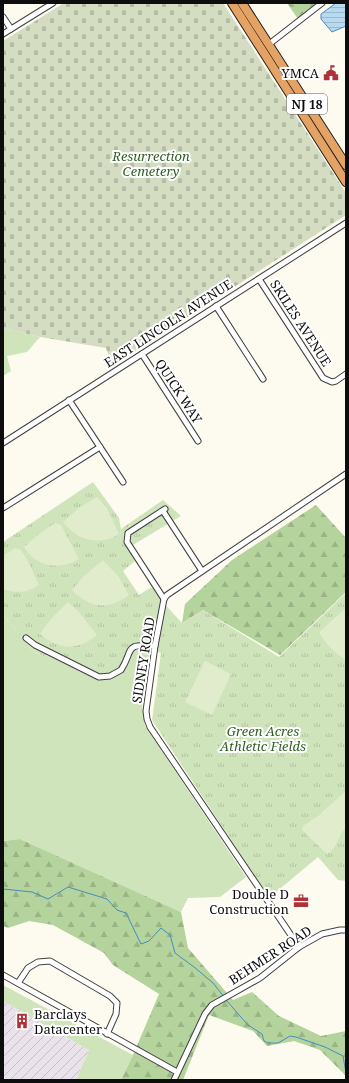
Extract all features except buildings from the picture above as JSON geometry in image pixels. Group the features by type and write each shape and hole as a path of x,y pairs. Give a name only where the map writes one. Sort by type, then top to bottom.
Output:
{"highway":[{"name":"NJ 18","path":"232,3 346,182"},
{"name":"NJ 18","path":"242,3 346,164"}],"street":[{"path":"3,34 53,3"},
{"path":"268,44 322,3"},
{"path":"3,17 11,29"},
{"name":"EAST LINCOLN AVENUE","path":"3,443 346,222"},
{"name":"SKILES AVENUE","path":"259,278 323,378 332,382 346,374"},
{"path":"216,306 263,379"},
{"name":"QUICK WAY","path":"142,354 198,441"},
{"path":"69,400 122,482"},
{"path":"3,508 100,446"},
{"path":"202,571 164,510 128,533 127,542 164,599 173,590 202,571 346,474"},
{"name":"SIDNEY ROAD","path":"164,599 155,646 146,711 150,727 299,947"},
{"path":"26,638 35,645 99,676 110,676 120,670 128,653 134,647 143,645 155,646"},
{"name":"BEHMER ROAD","path":"174,1080 207,1011 212,1005 260,978 299,947 322,934 346,930"},
{"path":"18,983 28,968 38,962 50,961 110,996 117,1003 114,1022 107,1034"},
{"path":"3,975 177,1072"}],"shaded area":[{"name":"Barclays Datacenter","path":"3,1001 89,1050 76,1080 3,1080"}],"green space":[{"name":"Resurrection Cemetery","path":"64,3 223,3 346,193 346,215 112,366 106,348 40,337 3,328 3,41"},
{"path":"287,3 317,3 298,19"},
{"path":"3,328 40,337 27,352 7,356 11,371 3,376"},
{"name":"Green Acres Athletic Fields","path":"93,482 119,518 121,529 163,500 181,516 128,548 135,561 123,571 139,595 150,588 153,588 160,599 182,623 203,610 279,657 346,593 346,881 338,880 318,857 269,898 152,720 161,653 146,650 134,651 131,653 126,670 115,679 101,682 47,654 45,657 30,649 31,646 23,639 3,615 3,542"},
{"path":"97,497 107,508 119,534 111,538 96,541 89,540 75,533 63,522 79,508"},
{"path":"316,505 346,538 346,592 280,655 203,610 182,623 185,604 232,560"},
{"path":"55,523 61,525 79,559 64,565 48,565 35,559 24,547 40,533"},
{"path":"15,548 21,550 39,585 31,590 13,592 3,589 3,556"},
{"path":"103,560 118,576 129,595 122,600 107,605 93,604 86,601 72,590 84,576"},
{"path":"68,602 79,612 97,635 83,644 76,646 61,646 40,634 51,619"},
{"path":"346,608 346,660 331,648 319,632"},
{"path":"3,615 23,639 31,646 30,649 45,657 47,653 83,673 136,650 150,650 142,706 145,726 246,877 220,897 188,898 181,912 20,839 3,841"},
{"path":"205,661 231,674 212,715 185,702"},
{"path":"346,791 346,828 341,834 334,848 327,854 302,830 303,826 321,814"},
{"path":"20,839 181,912 188,948 233,1000 252,992 279,1016 321,1036 346,1031 346,1076 320,1050 294,1041 267,1046 253,1031 209,1015 183,1080 121,1080 159,994 113,965 104,953 53,925 29,921 8,928 3,926 3,841"},
{"path":"3,985 133,1055 121,1080 76,1080 89,1050 3,1001"}],"water":[{"path":"336,3 344,3 346,5 346,26 332,32 321,19 321,14"}],"waterway":[{"path":"3,889 32,892 48,899 68,887 107,899 117,910 126,913 141,944 149,941 161,928 170,935 175,953 213,983 224,997"},
{"path":"226,1000 248,1025 262,1034 264,1041 268,1043 278,1043 290,1036 325,1047 343,1056 346,1073"}],"place":[{"name":"YMCA","path":"331,73"},
{"name":"Double D Construction","path":"301,901"},
{"name":"Barclays Datacenter","path":"22,1021"}]}
